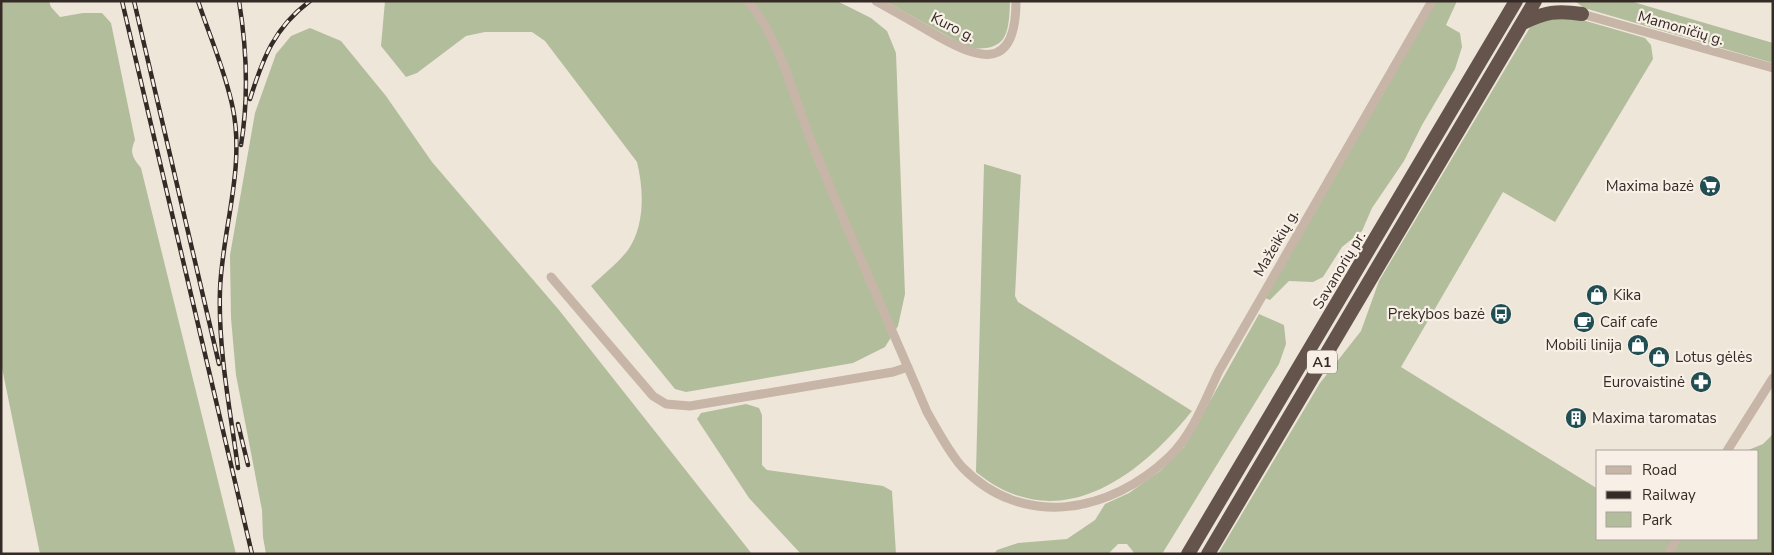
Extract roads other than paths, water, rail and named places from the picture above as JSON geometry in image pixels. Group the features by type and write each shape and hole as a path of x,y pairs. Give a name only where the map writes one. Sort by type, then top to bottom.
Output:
{"highway":[{"name":"Savanorių pr.","path":"1188,554 1516,1"},
{"name":"A1","path":"1208,554 1535,1"},
{"path":"1570,1 1582,14"},
{"path":"1522,24 1543,13 1565,12 1582,14"}],"street":[{"name":"Mažeikių g.","path":"748,1 758,14 776,47 812,142 908,367 928,412 950,450 971,475 994,492 1040,507 1059,508 1094,503 1130,486 1170,456 1190,430 1218,371 1432,1"},
{"name":"Kuro g.","path":"876,1 962,50 979,55 992,54 1003,48 1010,40 1014,30 1016,1"},
{"name":"Mamoničių g.","path":"1582,14 1773,68"},
{"path":"551,277 653,396 666,404 690,406 894,372 908,367"},
{"path":"1728,450 1773,378"},
{"path":"1669,554 1676,540"}],"railway":[{"path":"122,1 252,554"},
{"path":"134,1 219,364"},
{"path":"198,1 226,82 233,109 236,132 235,177 222,268 220,312 225,379 238,468"},
{"path":"239,1 246,73 244,127 241,145"},
{"path":"250,99 271,45 287,22 310,1"},
{"path":"238,424 248,465"}],"place":[{"name":"Maxima bazė","path":"1710,186"},
{"name":"Kika","path":"1597,295"},
{"name":"Prekybos bazė","path":"1501,314"},
{"name":"Caif cafe","path":"1584,322"},
{"name":"Mobili linija","path":"1638,345"},
{"name":"Lotus gėlės","path":"1659,357"},
{"name":"Eurovaistinė","path":"1701,382"},
{"name":"Maxima taromatas","path":"1576,418"}]}
